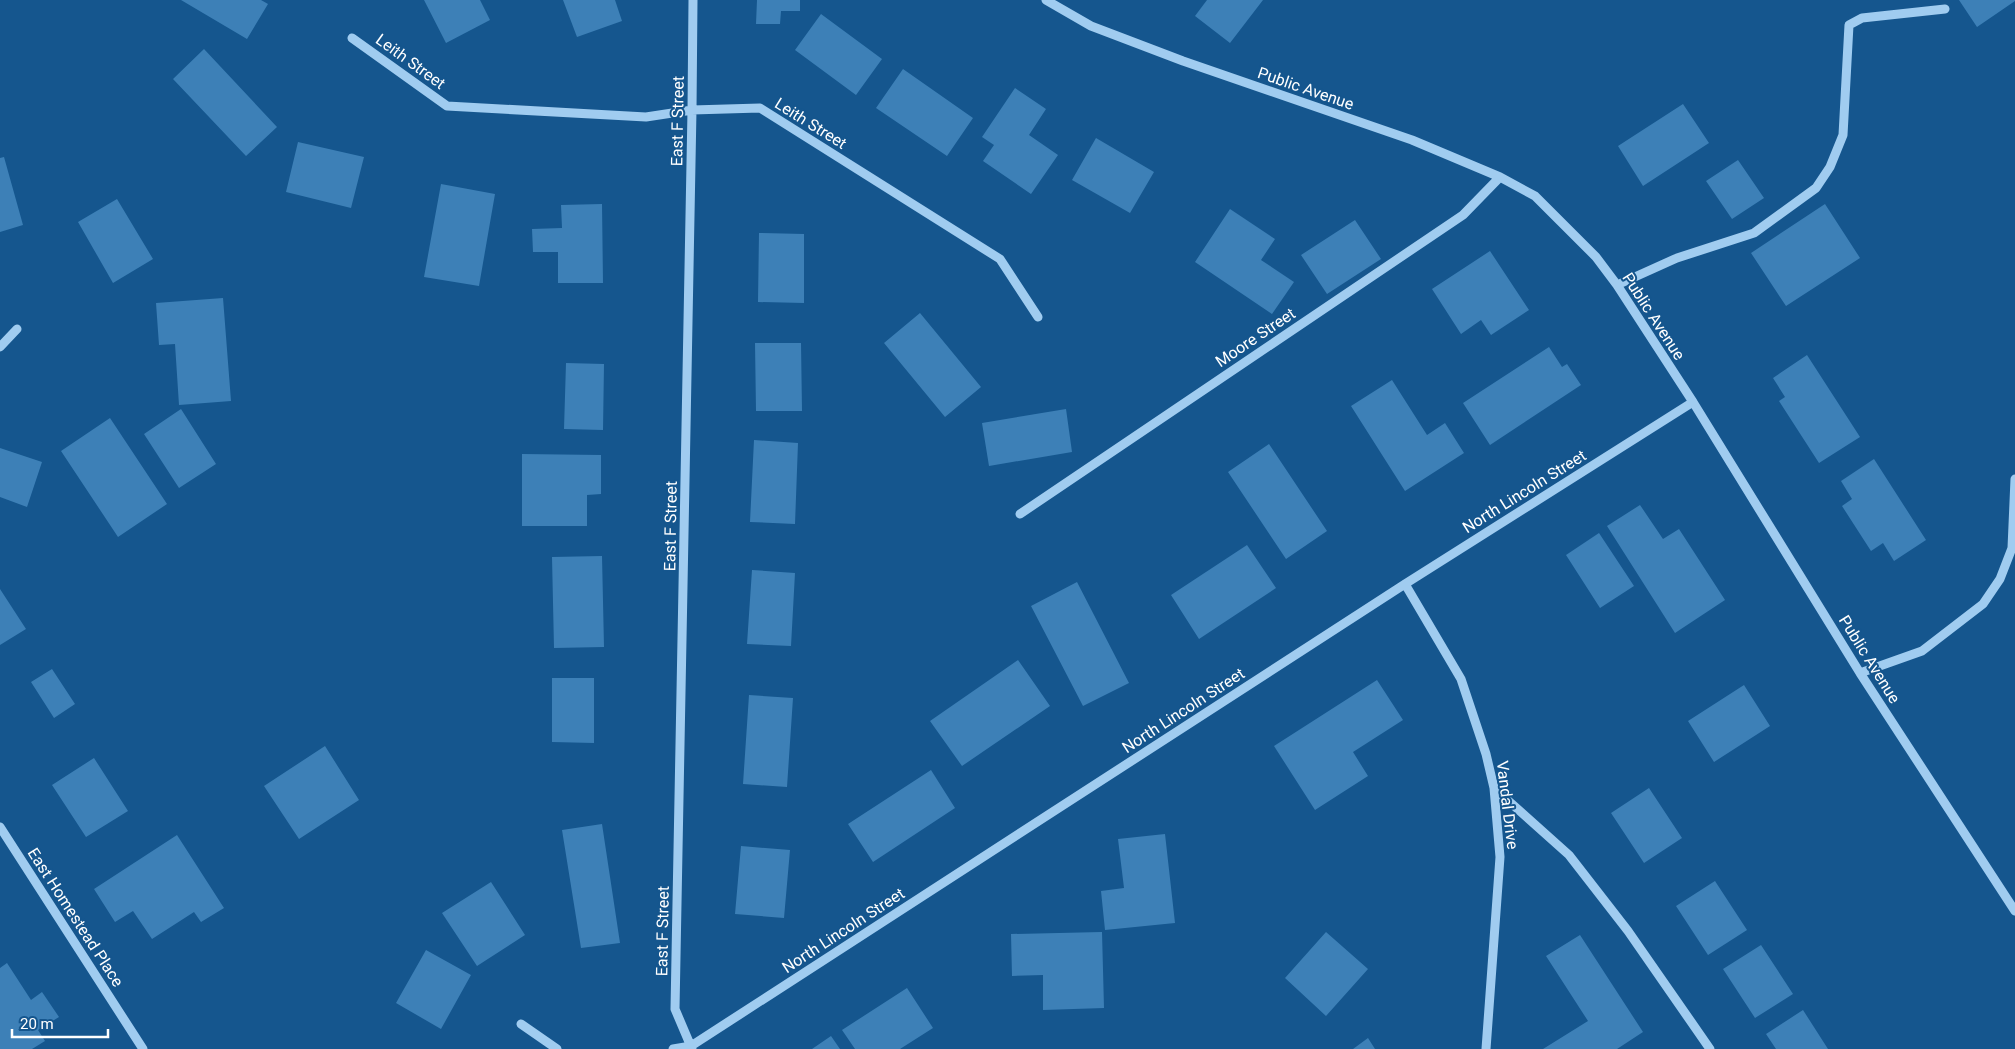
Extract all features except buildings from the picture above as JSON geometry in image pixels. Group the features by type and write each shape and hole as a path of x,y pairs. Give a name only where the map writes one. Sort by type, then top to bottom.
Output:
{"street":[{"name":"East F Street","path":"691,1048 676,1009 693,0"},
{"name":"Public Avenue","path":"1046,0 1091,26 1182,61 1412,140 1500,176 1535,196 1596,257 1617,285 1693,402 1860,673 2015,911"},
{"path":"1617,285 1677,258 1754,233 1816,188 1830,167 1843,135 1849,25 1862,18 1945,9"},
{"name":"Leith Street","path":"352,38 447,106 646,117 692,110 760,108 1000,259 1038,317"},
{"name":"Moore Street","path":"1020,514 1463,215 1500,176"},
{"path":"0,347 17,328"},
{"name":"North Lincoln Street","path":"691,1048 1405,584 1693,402"},
{"path":"1860,673 1922,651 1983,604 2000,579 2012,548 2015,479"},
{"name":"Vandal Drive","path":"1405,584 1461,679 1486,754 1494,788 1500,857 1486,1049"},
{"path":"1494,788 1569,855 1628,931 1710,1049"},
{"name":"East Homestead Place","path":"0,827 143,1049"},
{"path":"521,1024 557,1049"},
{"path":"673,1049 691,1048"}]}
